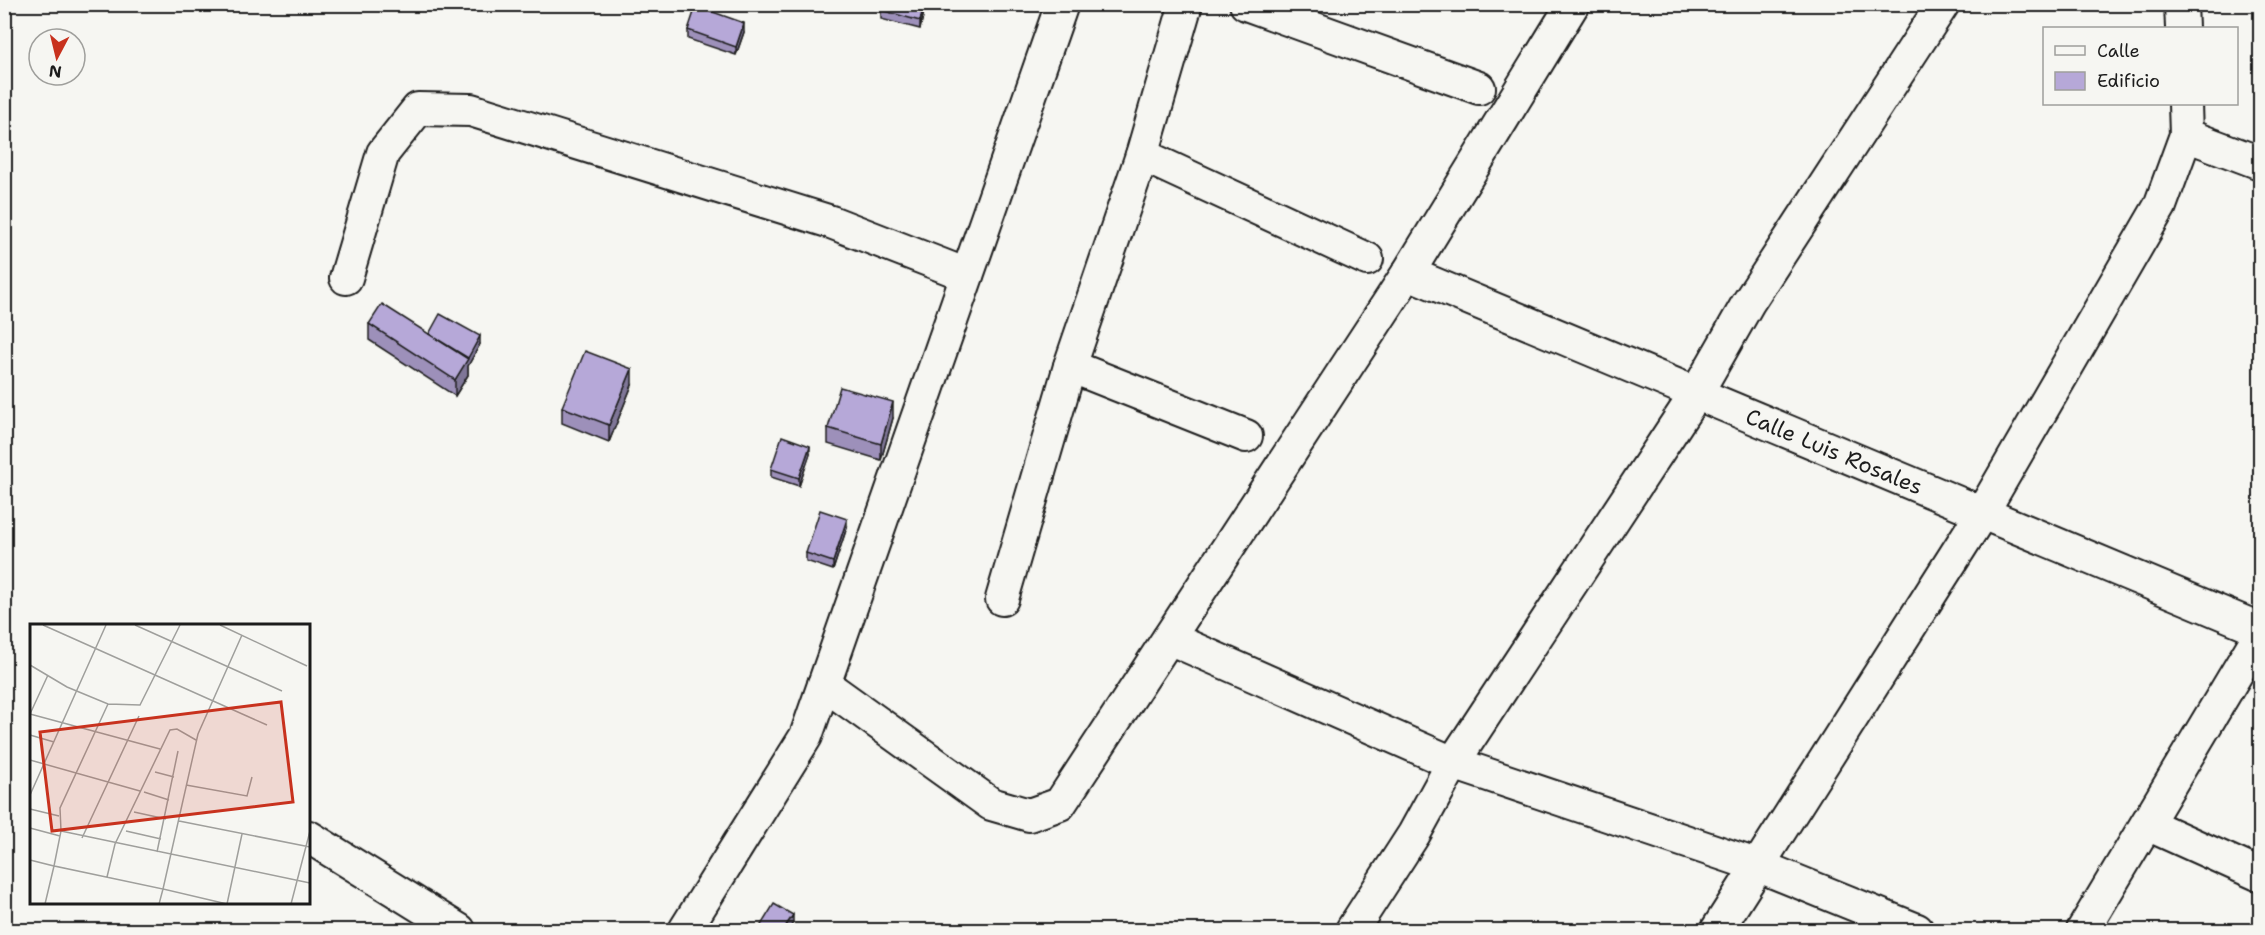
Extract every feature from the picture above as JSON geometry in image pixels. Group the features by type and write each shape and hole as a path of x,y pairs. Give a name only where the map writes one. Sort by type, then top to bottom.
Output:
{"street":[{"path":"685,930 806,736 1062,4"},
{"path":"1002,599 1070,366 1142,155 1186,4"},
{"path":"1246,4 1479,88"},
{"path":"824,684 991,804 1029,815 1060,804 1408,273 1573,4"},
{"path":"1352,930 1414,834 1453,763 1696,394 1748,303 1942,4"},
{"path":"2181,4 2182,27"},
{"path":"1717,930 1982,513 2160,206 2186,135 2185,105"},
{"path":"346,278 383,153 418,109 471,110 831,222 967,275"},
{"path":"2186,135 2260,163"},
{"path":"1142,155 1367,258"},
{"name":"Calle Luis Rosales","path":"1408,273 2260,631"},
{"path":"1070,366 1246,436"},
{"path":"2083,930 2260,631"},
{"path":"1169,638 1453,763 1759,866 1917,930"},
{"path":"2147,824 2260,875"},
{"path":"310,838 459,930"}],"building":[{"path":"883,4 924,4 920,21 881,10"},
{"path":"696,6 744,23 736,47 688,30"},
{"path":"382,304 468,359 455,380 369,324"},
{"path":"440,314 480,336 468,358 429,334"},
{"path":"585,351 632,369 609,425 562,407"},
{"path":"840,387 893,402 881,444 828,428"},
{"path":"782,436 810,446 799,478 771,469"},
{"path":"820,510 847,519 833,562 806,553"},
{"path":"774,904 793,915 783,930 758,930"},
{"path":"948,924 959,930 944,930"}]}
